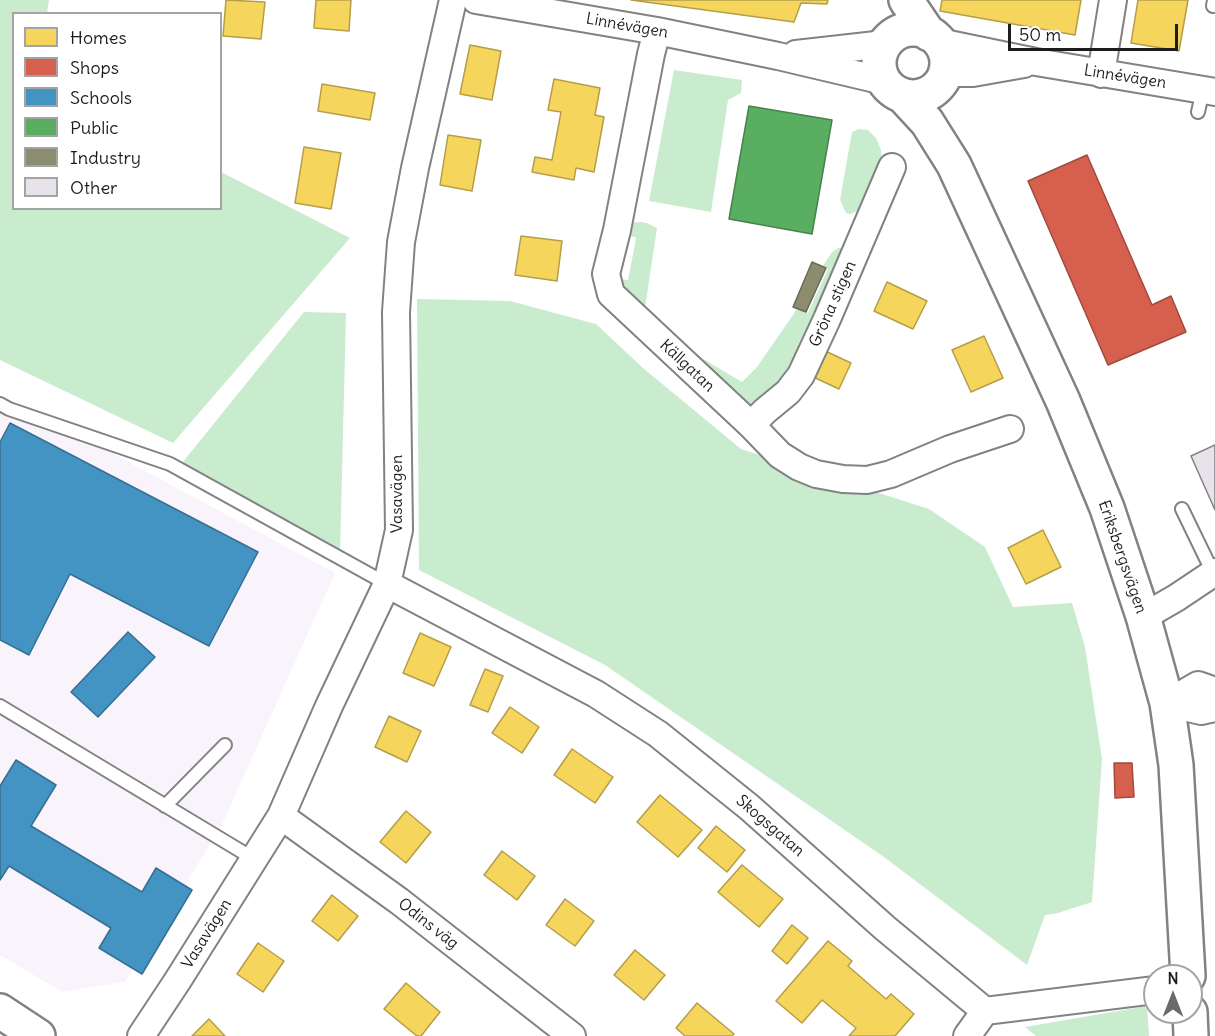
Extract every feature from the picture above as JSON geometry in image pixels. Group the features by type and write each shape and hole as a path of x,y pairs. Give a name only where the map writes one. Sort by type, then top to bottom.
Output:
{"main road":[{"path":"887,0 889,15 887,42"},
{"path":"906,0 939,57 936,88 915,97 894,88 879,70 879,56 887,42 902,31 913,29 939,57"},
{"name":"Eriksbergsvägen","path":"939,57 943,107 954,165"},
{"name":"Eriksbergsvägen","path":"894,88 927,122 954,165 1063,401 1107,508 1143,617 1167,704 1176,772 1187,964"},
{"path":"0,1011 38,1036"}],"street":[{"name":"Vasavägen","path":"141,1036 281,816 329,706 387,584 399,530 396,312 401,242 415,168 453,0"},
{"name":"Linnévägen","path":"476,0 657,31 778,56 894,88"},
{"path":"1101,74 1113,0"},
{"name":"Källgatan","path":"657,31 606,274 611,294 780,455 816,474 843,479 867,480 891,474 950,449 1010,429"},
{"name":"Linnévägen","path":"778,56 887,42"},
{"name":"Linnévägen","path":"939,57 1036,62 1101,74 1205,98"},
{"name":"Gröna stigen","path":"751,425 788,392 801,375 892,167"},
{"path":"1143,617 1214,572"},
{"name":"Skogsgatan","path":"387,584 596,694 658,734 749,807 885,928 986,1011"},
{"path":"1167,704 1198,685 1215,691"},
{"path":"1167,704 1201,711 1215,708"},
{"name":"Odins väg","path":"281,816 399,901 572,1036"},
{"path":"967,1036 986,1011 1143,991"}],"lane":[{"path":"0,404 170,464 387,584"},
{"path":"1182,508 1214,572"},
{"path":"0,706 254,859"},
{"path":"165,806 225,745"}],"shaded area":[{"path":"0,396 108,451 335,573 221,827 125,982 62,992 0,955"}],"green space":[{"path":"0,0 49,0 47,12 12,12 12,210 222,210 222,173 350,238 173,443 0,360"},
{"path":"674,70 742,80 741,93 728,100 711,212 649,201"},
{"path":"859,129 868,130 876,138 881,150 882,166 870,196 857,211 851,214 846,213 840,200 852,132"},
{"path":"641,222 657,228 645,308 693,353 742,382 757,367 797,309 808,313 828,269 823,266 832,252 846,247 798,367 760,407 742,406 639,318 617,279 628,280 636,239 624,235 626,223"},
{"path":"417,299 510,301 596,324 643,368 741,449 929,509 985,547 1013,607 1072,603 1085,647 1102,759 1092,902 1045,915 1027,965 884,857 605,665 419,570"},
{"path":"304,312 346,313 340,552 182,463"},
{"path":"1143,1007 1143,1024 1148,1024 1149,1036 1036,1036 1025,1027"}],"building: Homes":[{"path":"226,0 265,2 261,39 223,36"},
{"path":"316,0 351,0 349,31 314,28"},
{"path":"631,0 828,0 827,4 801,3 794,22"},
{"path":"942,0 1081,0 1075,35 940,11"},
{"path":"1138,0 1188,0 1179,51 1131,43"},
{"path":"470,45 501,51 492,100 460,94"},
{"path":"554,79 600,88 595,115 604,117 594,172 576,168 574,180 532,172 535,157 552,160 561,112 548,110"},
{"path":"322,84 375,93 370,120 318,111"},
{"path":"448,135 481,140 472,191 440,185"},
{"path":"304,147 341,153 331,209 295,203"},
{"path":"521,236 562,241 557,281 515,275"},
{"path":"887,282 927,301 913,329 874,311"},
{"path":"984,336 1003,378 971,392 952,350"},
{"path":"821,349 851,363 839,389 809,375"},
{"path":"1043,530 1061,567 1026,584 1008,548"},
{"path":"420,633 451,647 434,686 403,673"},
{"path":"485,669 503,676 488,712 470,705"},
{"path":"510,707 539,727 522,753 492,733"},
{"path":"389,716 421,731 407,762 375,747"},
{"path":"572,749 613,777 595,803 554,775"},
{"path":"660,795 702,830 678,857 637,822"},
{"path":"406,811 431,832 406,863 380,842"},
{"path":"716,826 745,850 727,872 698,848"},
{"path":"502,851 535,876 517,900 484,875"},
{"path":"742,865 783,899 759,927 718,892"},
{"path":"332,895 358,916 338,941 312,921"},
{"path":"565,899 594,921 575,946 546,925"},
{"path":"792,925 808,938 787,964 772,951"},
{"path":"828,941 852,961 848,966 886,999 891,994 914,1014 895,1036 849,1036 856,1028 822,1000 802,1023 776,1001"},
{"path":"258,943 284,961 263,992 237,974"},
{"path":"635,950 665,975 644,1000 614,975"},
{"path":"406,983 440,1012 421,1036 417,1036 384,1009"},
{"path":"697,1003 734,1034 732,1036 685,1036 676,1028"},
{"path":"209,1019 225,1036 192,1036"}],"building: Shops":[{"path":"1087,155 1152,305 1171,296 1186,332 1108,365 1028,181"},
{"path":"1114,763 1132,763 1134,797 1115,798"}],"building: Schools":[{"path":"10,423 258,552 209,646 70,574 29,655 0,640 0,442"},
{"path":"128,632 155,657 98,717 71,692"},
{"path":"16,760 56,785 31,826 142,892 156,868 192,890 142,974 99,948 111,928 9,866 0,880 0,786"}],"building: Public":[{"path":"749,106 832,120 812,234 729,219"}],"building: Industry":[{"path":"812,262 826,268 806,312 793,307"}],"building: Other":[{"path":"1215,445 1215,510 1191,456"}]}
